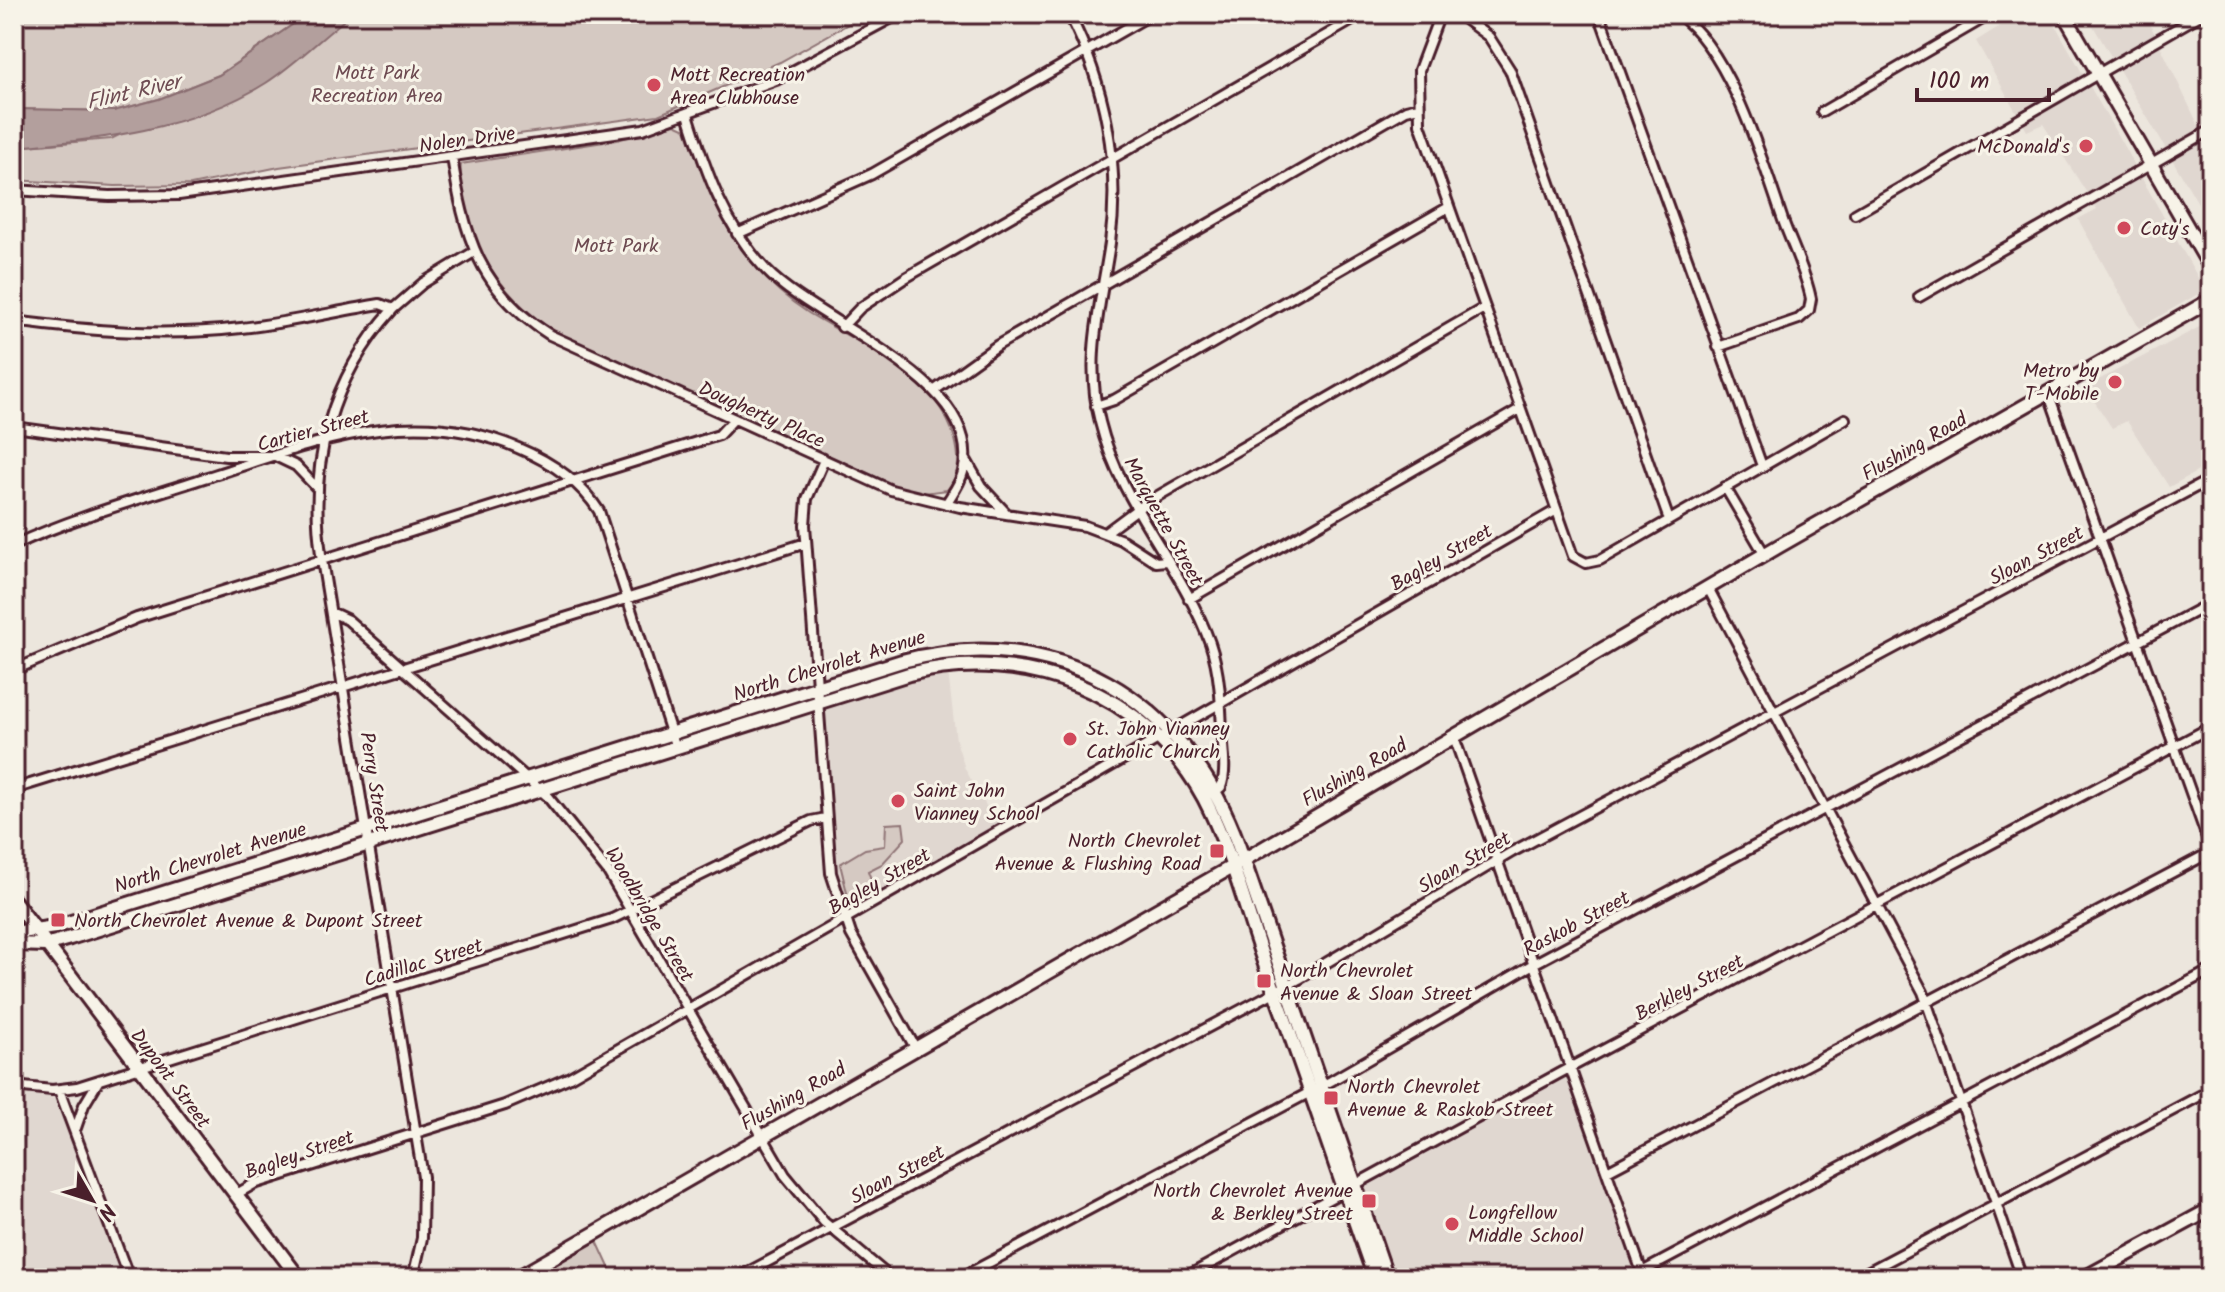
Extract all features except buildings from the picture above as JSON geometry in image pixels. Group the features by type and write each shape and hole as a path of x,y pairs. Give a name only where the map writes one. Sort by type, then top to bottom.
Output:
{"street":[{"name":"Nolen Drive","path":"14,190 109,196 179,195 643,129 790,74 899,14"},
{"name":"Marquette Street","path":"1069,14 1086,51 1103,102 1111,159 1112,225 1092,343 1096,406 1111,458 1136,509 1189,599 1211,648 1221,702 1224,781 1216,791"},
{"path":"737,234 872,174 1152,14"},
{"path":"842,327 860,308 897,282 1363,14"},
{"path":"1440,14 1422,56 1418,107 1422,130 1570,552 1581,561 1600,560 1845,419"},
{"path":"1458,14 1489,37 1510,70 1669,520"},
{"path":"1678,14 1689,23 1718,65 1746,114 1810,293 1813,312 1718,347"},
{"path":"1822,112 1991,14"},
{"path":"2064,14 2211,268"},
{"path":"1855,214 2202,14"},
{"path":"1602,15 1762,466"},
{"path":"935,390 990,350 1406,110 1418,107"},
{"path":"688,114 714,192 737,234 780,284 842,327 908,366 935,390 954,419 965,458 977,481 1007,514"},
{"path":"1919,297 2211,130"},
{"name":"Dougherty Place","path":"452,157 464,227 474,252 504,298 543,331 891,490 946,504 1072,523 1105,533 1156,562 1166,561"},
{"path":"1096,406 1114,400 1449,207"},
{"name":"Perry Street","path":"413,1278 425,1211 417,1133 322,560 316,488 323,441 345,378 393,309 423,283 474,252"},
{"name":"Flushing Road","path":"517,1278 2211,300"},
{"path":"14,321 111,332 180,333 285,322 380,304 393,309"},
{"path":"1105,533 1136,509 1484,308"},
{"path":"1607,1171 2211,850 2048,392"},
{"path":"1189,599 1520,409"},
{"path":"14,670 120,624 719,435 734,419"},
{"name":"Cartier Street","path":"14,545 105,510 323,441 391,426 454,429 525,451 573,481 603,519 676,748"},
{"path":"14,427 226,456 275,456 296,466 316,488"},
{"path":"946,504 961,478 965,458"},
{"path":"824,460 806,506 806,543 831,873 845,919 916,1049"},
{"name":"Sloan Street","path":"737,1278 1281,989 1498,859 2211,479"},
{"path":"1725,487 1765,555"},
{"name":"Bagley Street","path":"235,1195 254,1184 543,1090 688,1010 1555,511"},
{"path":"14,789 806,543"},
{"path":"1708,588 1926,1002 2022,1278"},
{"name":"Raskob Street","path":"960,1278 1316,1089 1535,963 2211,603"},
{"name":"Woodbridge Street","path":"331,612 344,617 541,790 592,848 761,1137 795,1189 831,1228 891,1278"},
{"path":"994,665 995,650"},
{"name":"North Chevrolet Avenue","path":"14,933 36,932 926,656 995,650 1051,659 1089,673 1134,698 1172,731 1216,791 1244,859 1281,989"},
{"name":"North Chevrolet Avenue","path":"14,944 45,945 918,672 994,665 1042,672 1084,687 1124,709 1159,738 1204,799 1281,989 1350,1189 1375,1278"},
{"name":"Berkley Street","path":"1184,1278 1571,1067 2211,727"},
{"path":"1454,737 1643,1275 2211,970"},
{"path":"1204,799 1216,791"},
{"name":"Cadillac Street","path":"14,1086 59,1090 100,1079 631,911 813,820 826,818"},
{"path":"209,879 213,893"},
{"name":"Dupont Street","path":"14,901 299,1278"},
{"path":"76,1128 87,1099 100,1079"},
{"path":"59,1090 76,1128 129,1278"},
{"path":"1856,1278 2211,1090"},
{"name":"North Chevrolet Avenue","path":"1350,1189 1387,1278"},
{"path":"2084,1278 2211,1209"}],"shaded area":[{"path":"308,14 352,14 299,59 237,99 207,112 144,130 79,141 14,147 14,109 114,111 159,99 219,75"},
{"path":"2019,14 2049,14 2205,290 2139,328 2078,219 2097,209 2043,124 2027,131 1976,41"},
{"path":"2086,14 2145,14 2207,143 2211,142 2211,225"},
{"path":"2211,321 2211,464 2169,487 2127,421 2112,428 2085,387"},
{"path":"948,672 956,740 965,769 992,816 1000,814 1005,821 854,908 849,907 840,888 834,854 824,710 828,705"},
{"path":"1565,1078 1570,1082 1639,1278 1393,1278 1364,1197 1365,1188"},
{"path":"14,1091 48,1095 59,1102 124,1278 14,1278"}],"green space":[{"name":"Mott Park Recreation Area","path":"14,14 308,14 219,75 159,99 114,111 14,109"},
{"name":"Mott Park Recreation Area","path":"352,14 866,14 780,62 658,115 279,167 191,185 115,186 14,180 14,147 111,139 319,38"},
{"name":"Mott Park","path":"675,124 686,129 723,219 762,274 800,307 894,363 931,396 945,416 957,446 957,472 947,490 924,493 901,488 555,332 522,306 496,276 470,222 461,164 617,140"},
{"path":"903,823 905,839 882,864 868,871 875,890 854,903 849,901 840,864 865,849 885,846 886,824"},
{"path":"597,1241 614,1278 532,1278"}],"place":[{"name":"Mott Recreation Area Clubhouse","path":"654,85"},
{"name":"McDonald's","path":"2086,146"},
{"name":"Coty's","path":"2124,228"},
{"name":"Metro by T-Mobile","path":"2115,382"},
{"name":"St. John Vianney Catholic Church","path":"1070,739"},
{"name":"Saint John Vianney School","path":"898,801"},
{"name":"North Chevrolet Avenue & Flushing Road","path":"1217,851"},
{"name":"North Chevrolet Avenue & Dupont Street","path":"58,920"},
{"name":"North Chevrolet Avenue & Sloan Street","path":"1264,981"},
{"name":"North Chevrolet Avenue & Raskob Street","path":"1331,1098"},
{"name":"North Chevrolet Avenue & Berkley Street","path":"1369,1201"},
{"name":"Longfellow Middle School","path":"1452,1224"}],"water label":[{"name":"Flint River","path":"133,91"}]}
